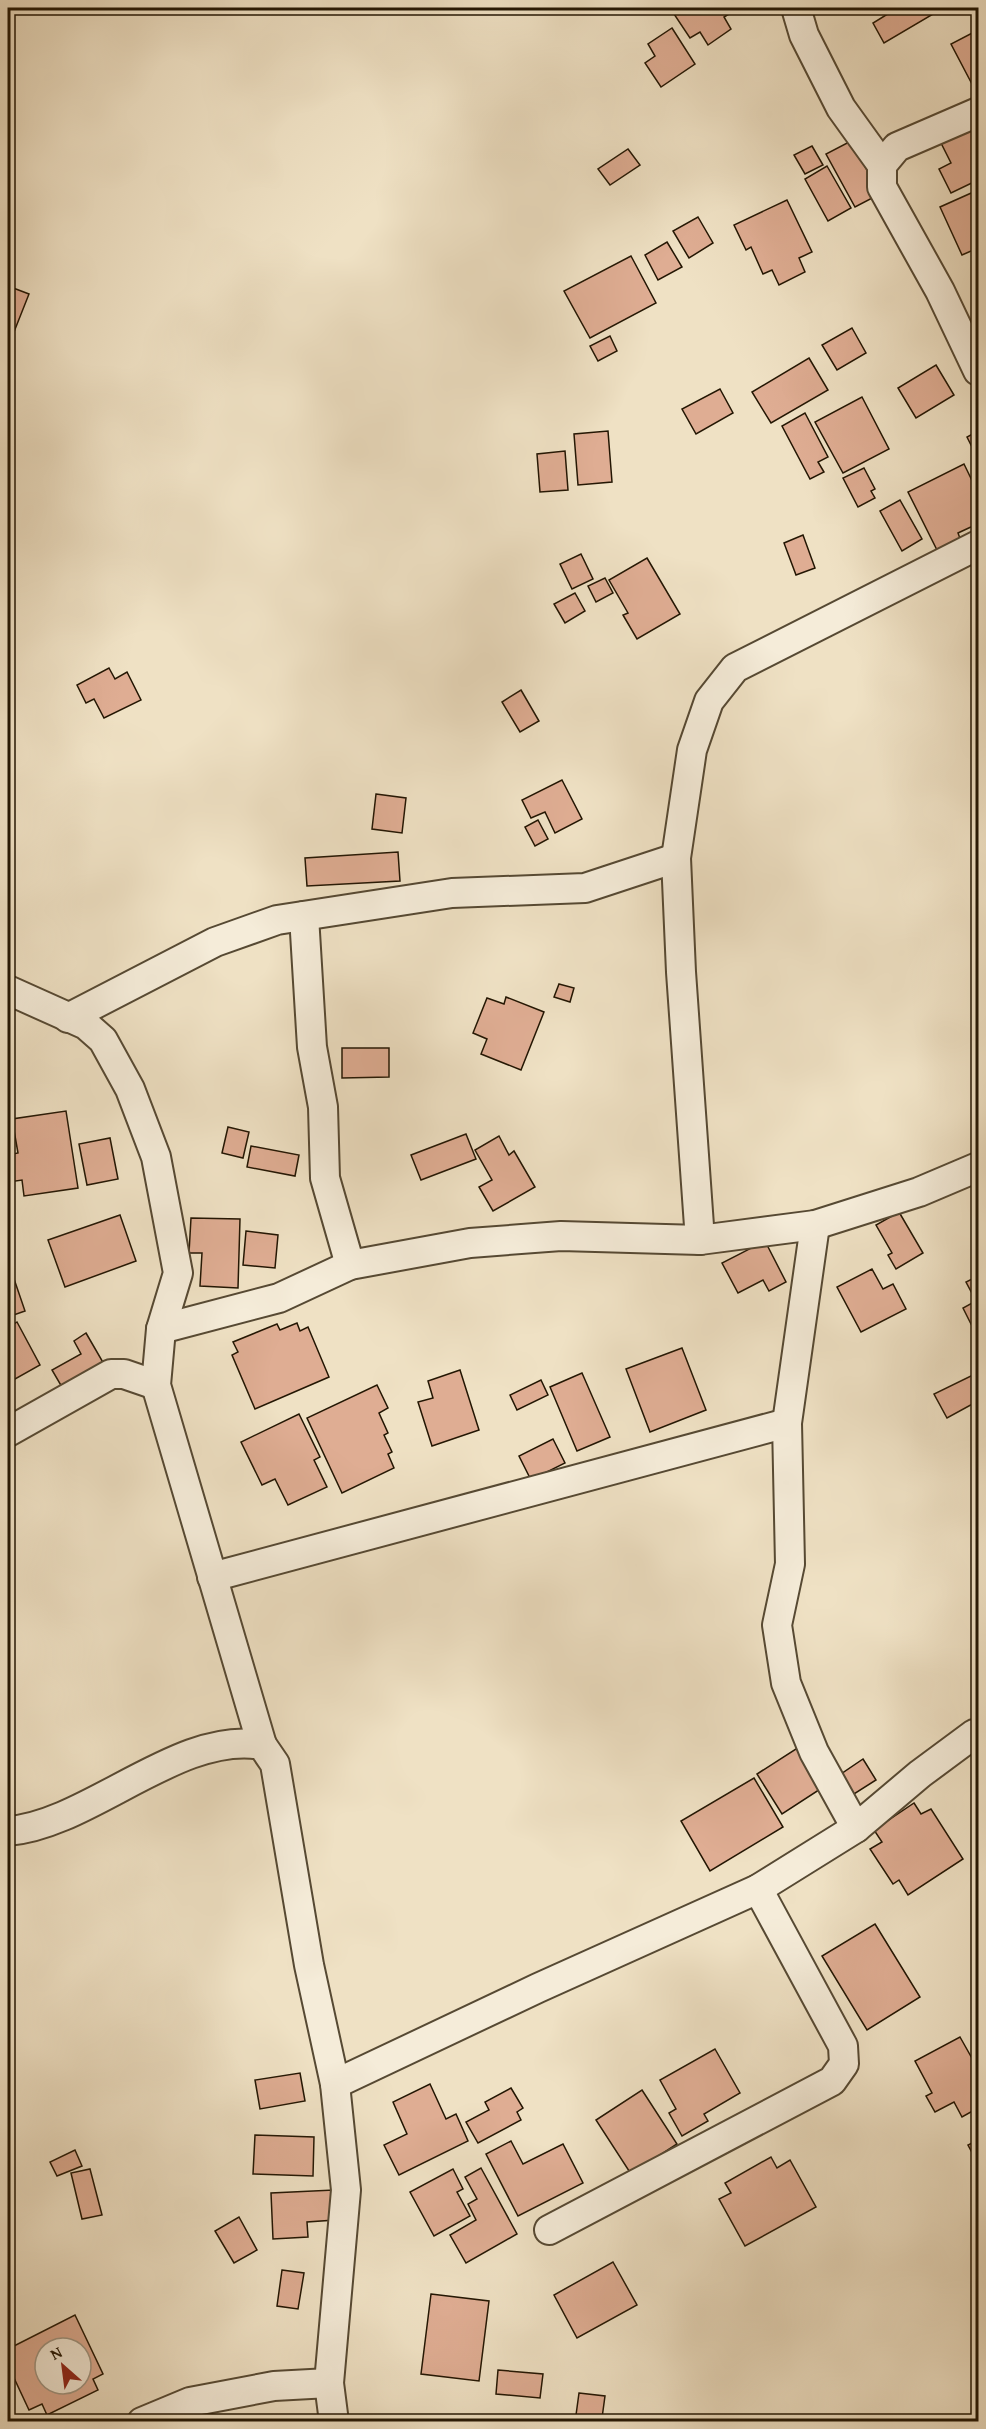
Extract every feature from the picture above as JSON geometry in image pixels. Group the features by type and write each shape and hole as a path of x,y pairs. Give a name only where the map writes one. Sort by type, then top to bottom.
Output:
{"street":[{"path":"796,8 804,35 841,108 882,165 882,187 940,291 978,371"},
{"path":"882,165 897,147 978,112"},
{"path":"700,1240 675,858 692,750 709,701 735,668 978,546"},
{"path":"68,1018 215,942 277,920 452,893 585,888 675,858"},
{"path":"304,916 312,1047 323,1107 325,1178 350,1265"},
{"path":"8,990 86,1025 103,1040 130,1089 156,1157 178,1273 161,1329 156,1385 262,1745 275,1764 309,1965 335,2084 346,2190 329,2383 334,2421"},
{"path":"161,1329 279,1298 350,1265 470,1243 561,1236 700,1240 815,1225 919,1192 978,1167"},
{"path":"815,1225 787,1423 790,1564 777,1625 786,1683 814,1752 856,1828"},
{"path":"8,1432 111,1374 124,1374 156,1385"},
{"path":"212,1577 787,1423"},
{"path":"335,2084 538,1988 758,1889 856,1828 920,1774 974,1734"},
{"path":"8,1831 22,1830 59,1816 190,1754 244,1742 262,1745"},
{"path":"549,2230 832,2081 844,2064 843,2046 758,1889"},
{"path":"142,2421 190,2402 274,2386 329,2383"}],"building":[{"path":"670,8 739,8 724,17 731,29 708,45 700,32 690,38"},
{"path":"888,8 939,8 940,10 884,43 873,23 891,12"},
{"path":"672,28 695,64 661,87 645,63 655,56 648,44"},
{"path":"978,30 978,83 973,86 951,44"},
{"path":"978,122 978,180 951,193 939,169 951,163 940,141"},
{"path":"851,141 880,194 855,207 826,154"},
{"path":"812,146 823,165 805,174 794,155"},
{"path":"628,149 640,165 610,185 598,169"},
{"path":"827,166 851,208 828,221 805,179"},
{"path":"978,190 978,248 962,255 940,207"},
{"path":"787,200 812,252 799,258 805,272 779,285 772,270 763,274 751,247 746,250 734,225"},
{"path":"698,217 713,243 689,258 673,231"},
{"path":"667,242 682,267 658,280 645,255"},
{"path":"631,256 656,303 590,338 564,291"},
{"path":"8,286 29,294 8,347"},
{"path":"852,328 866,353 837,370 822,345"},
{"path":"610,336 617,351 598,361 590,346"},
{"path":"809,358 828,390 771,423 752,392"},
{"path":"936,365 954,395 916,418 898,388"},
{"path":"720,389 733,413 696,434 682,409"},
{"path":"862,397 889,449 843,473 815,422"},
{"path":"805,413 828,457 818,462 824,472 810,479 782,426"},
{"path":"608,431 612,482 578,485 574,434"},
{"path":"978,431 978,459 967,437"},
{"path":"565,451 568,490 540,492 537,454"},
{"path":"964,464 978,493 978,530 976,531 973,526 958,533 961,541 938,552 908,492"},
{"path":"864,468 875,489 871,491 875,498 858,507 843,478"},
{"path":"900,500 922,539 902,551 880,511"},
{"path":"803,535 815,568 796,575 784,543"},
{"path":"581,554 593,579 572,589 560,564"},
{"path":"647,558 680,614 637,639 623,615 628,613 609,580"},
{"path":"605,578 613,593 596,602 588,586"},
{"path":"575,593 585,611 565,623 554,604"},
{"path":"109,668 115,679 127,672 141,700 104,718 94,699 86,703 77,685"},
{"path":"521,690 539,721 520,732 502,702"},
{"path":"562,780 582,819 555,833 545,812 531,818 522,800"},
{"path":"376,794 406,798 402,833 372,829"},
{"path":"538,820 548,839 535,846 525,827"},
{"path":"398,852 400,881 307,886 305,858"},
{"path":"559,984 574,988 570,1002 554,997"},
{"path":"506,997 544,1012 521,1070 481,1054 487,1039 473,1033 487,998 504,1004"},
{"path":"342,1048 389,1048 389,1077 342,1078"},
{"path":"66,1111 78,1188 24,1196 22,1180 9,1182 8,1176 8,1155 18,1153 12,1119"},
{"path":"228,1127 249,1132 243,1158 222,1153"},
{"path":"466,1134 476,1159 421,1180 411,1155"},
{"path":"499,1136 509,1155 514,1151 535,1187 493,1211 479,1187 492,1180 475,1150"},
{"path":"110,1138 118,1179 87,1185 79,1144"},
{"path":"251,1146 299,1155 295,1176 247,1167"},
{"path":"899,1212 923,1253 896,1269 888,1255 892,1253 876,1225"},
{"path":"120,1215 136,1261 65,1287 48,1240"},
{"path":"191,1218 240,1219 238,1288 200,1286 202,1253 189,1253"},
{"path":"246,1231 278,1235 275,1268 243,1265"},
{"path":"765,1241 786,1282 769,1291 763,1280 738,1293 722,1263"},
{"path":"872,1269 883,1289 893,1284 906,1309 861,1332 837,1287"},
{"path":"12,1273 25,1311 8,1317 8,1275"},
{"path":"978,1276 978,1338 963,1308 976,1301 966,1282"},
{"path":"17,1322 40,1365 8,1383 8,1328"},
{"path":"297,1323 300,1331 308,1327 329,1377 255,1409 232,1355 238,1352 233,1342 277,1324 280,1330"},
{"path":"86,1333 108,1371 66,1394 52,1370 81,1354 74,1341"},
{"path":"682,1348 706,1410 650,1432 626,1369"},
{"path":"460,1370 479,1430 432,1446 418,1402 433,1398 428,1381"},
{"path":"582,1373 610,1437 577,1451 550,1387"},
{"path":"975,1374 978,1380 978,1401 947,1418 934,1394"},
{"path":"541,1380 548,1395 517,1410 510,1395"},
{"path":"377,1385 388,1408 379,1413 388,1433 384,1435 392,1452 388,1454 394,1468 342,1493 307,1418"},
{"path":"299,1414 320,1457 314,1460 327,1487 288,1505 275,1479 262,1485 241,1442"},
{"path":"553,1439 565,1463 531,1480 519,1456"},
{"path":"799,1747 825,1786 782,1814 757,1774"},
{"path":"863,1759 876,1780 854,1794 841,1774"},
{"path":"754,1778 783,1827 710,1871 681,1821"},
{"path":"914,1803 921,1814 931,1809 963,1859 908,1895 899,1880 893,1884 870,1849 882,1842 874,1830"},
{"path":"875,1924 920,1997 867,2030 822,1956"},
{"path":"960,2037 978,2069 978,2108 962,2117 954,2102 935,2112 926,2096 932,2093 915,2061"},
{"path":"715,2049 740,2093 704,2114 708,2121 682,2136 669,2113 676,2109 660,2080"},
{"path":"300,2073 305,2101 260,2109 255,2080"},
{"path":"430,2084 446,2119 456,2114 468,2141 399,2175 384,2145 407,2134 393,2102"},
{"path":"511,2088 523,2108 517,2112 521,2120 478,2143 466,2122 489,2110 485,2102"},
{"path":"642,2090 677,2144 631,2174 596,2120"},
{"path":"255,2135 314,2137 313,2176 253,2174"},
{"path":"978,2140 978,2164 968,2145"},
{"path":"511,2141 523,2164 563,2144 583,2183 518,2216 486,2154"},
{"path":"75,2150 82,2166 57,2176 50,2162"},
{"path":"771,2157 777,2168 790,2160 816,2207 745,2246 719,2199 731,2193 725,2183"},
{"path":"481,2168 517,2234 466,2263 450,2235 476,2220 468,2204 477,2199 465,2177"},
{"path":"90,2169 102,2215 82,2219 71,2173"},
{"path":"453,2169 463,2189 457,2192 470,2216 434,2236 410,2192"},
{"path":"334,2190 335,2220 307,2222 308,2237 273,2239 271,2193"},
{"path":"239,2217 257,2250 234,2263 215,2231"},
{"path":"613,2262 637,2305 577,2338 554,2295"},
{"path":"282,2270 304,2273 298,2309 277,2306"},
{"path":"431,2294 489,2301 479,2381 421,2374"},
{"path":"75,2315 85,2336 34,2336"},
{"path":"33,2336 33,2396 86,2396 47,2415 42,2404 29,2410 8,2365 8,2349"},
{"path":"93,2353 103,2374 93,2379"},
{"path":"498,2370 543,2374 540,2398 496,2394"},
{"path":"93,2379 98,2390 93,2392"},
{"path":"579,2393 605,2396 602,2418 576,2415"},
{"path":"633,2417 634,2422 607,2422 607,2419"}]}
